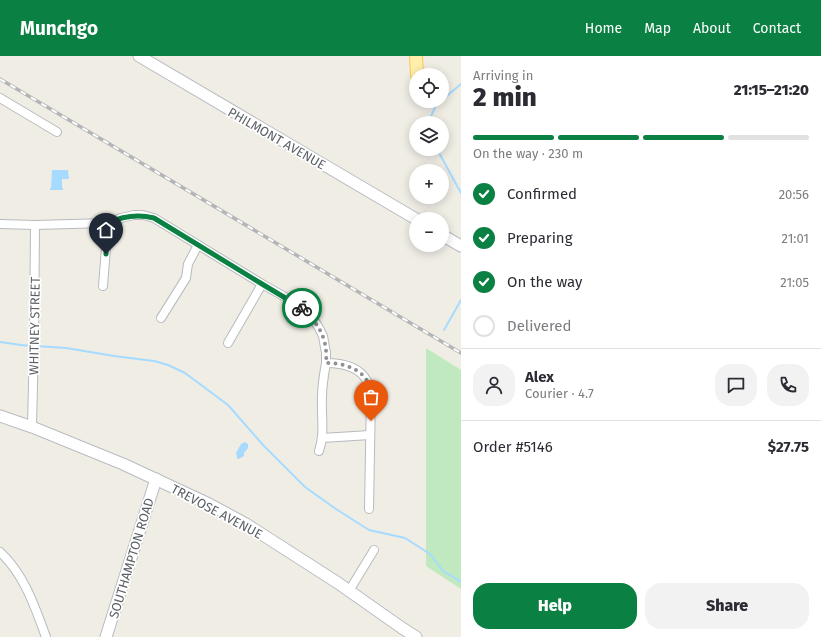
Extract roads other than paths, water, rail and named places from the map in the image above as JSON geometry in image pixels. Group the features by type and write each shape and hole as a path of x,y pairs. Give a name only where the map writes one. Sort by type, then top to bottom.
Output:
{"main road":[{"path":"416,56 417,68"}],"street":[{"name":"PHILMONT AVENUE","path":"139,56 409,215"},
{"path":"0,98 57,132"},
{"path":"0,224 35,225 108,223 134,215 143,215 154,218 301,306 314,320 321,332 326,353 322,397 322,438 319,451"},
{"path":"103,286 108,223"},
{"name":"WHITNEY STREET","path":"32,427 35,225"},
{"path":"449,239 461,246"},
{"path":"160,318 186,278 188,264 198,245"},
{"path":"228,343 262,284"},
{"path":"326,363 349,366 360,372 367,380 371,393 370,509"},
{"name":"TREVOSE AVENUE","path":"0,416 32,427 123,464 209,504 246,524 338,583 416,637"},
{"path":"322,438 370,435"},
{"name":"SOUTHAMPTON ROAD","path":"106,637 156,479"},
{"path":"349,591 374,550"},
{"path":"0,552 14,567 30,595 46,637"}],"water":[{"path":"52,170 68,170 69,179 62,179 63,190 50,190"},
{"path":"245,442 248,444 248,448 244,453 244,456 239,459 237,458 236,453 241,444"}],"waterway":[{"path":"449,94 461,84"},
{"path":"431,116 435,108"},
{"path":"441,156 461,193"},
{"path":"444,330 461,300"},
{"path":"0,342 32,346"},
{"path":"36,346 66,348 154,361 168,365 185,373 228,405 263,445 305,487 369,530 405,538 430,554 443,571 461,582"}],"railway":[{"path":"0,79 461,353"}]}
